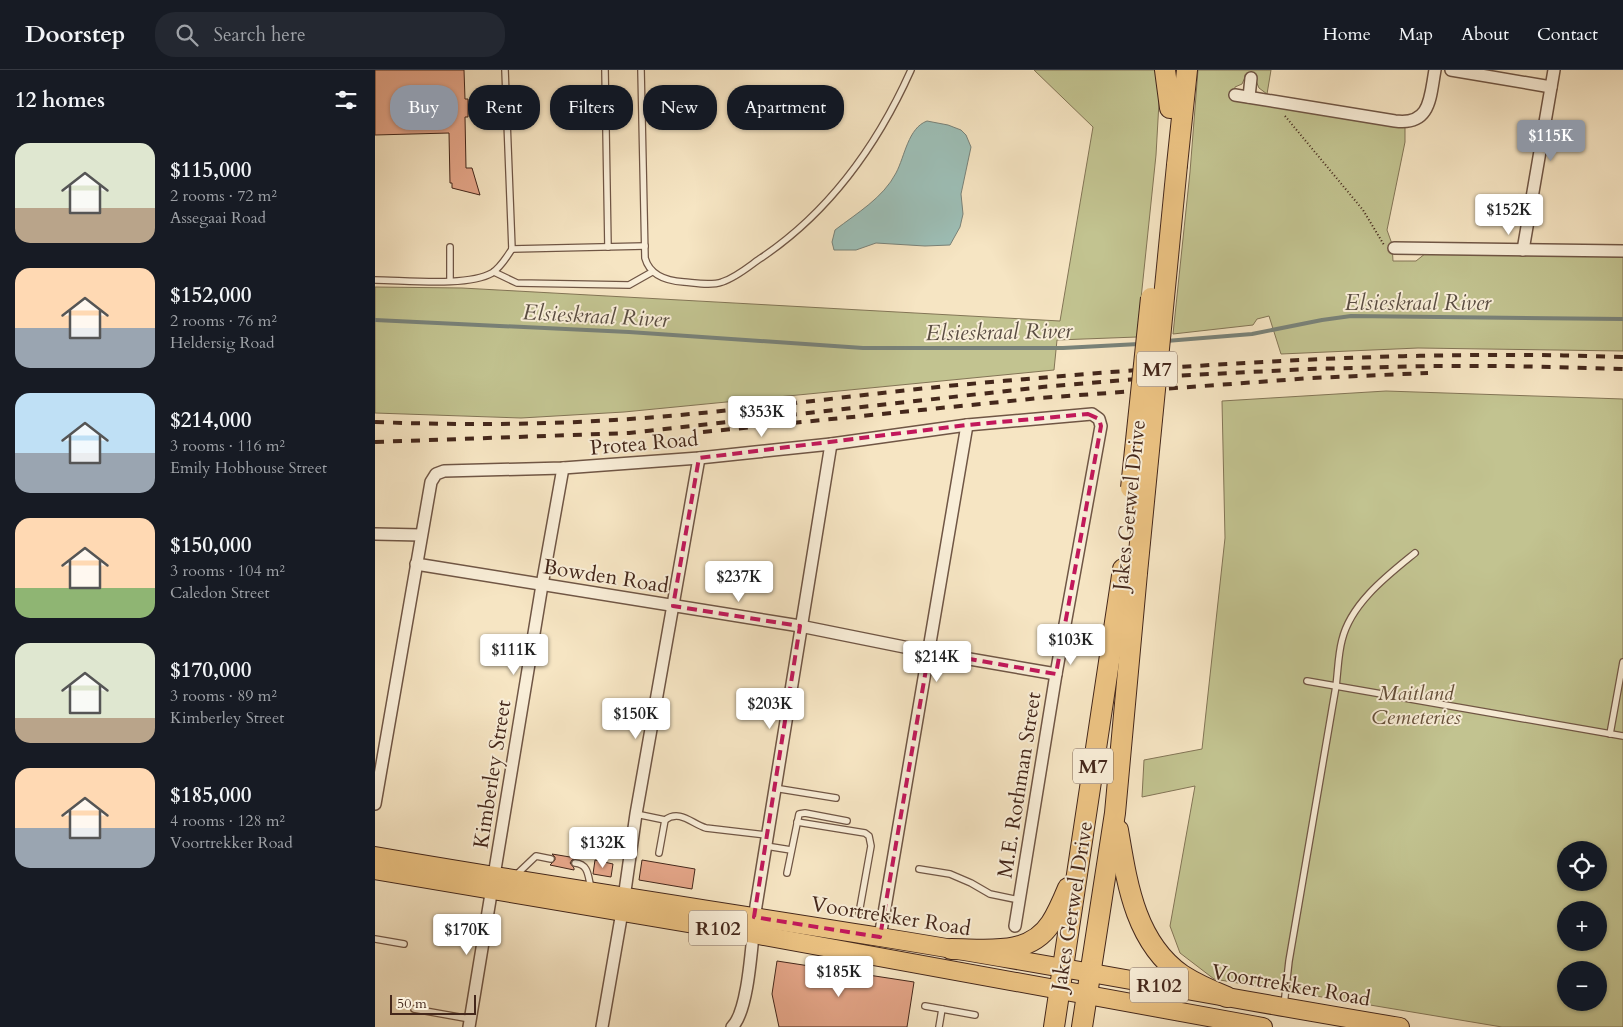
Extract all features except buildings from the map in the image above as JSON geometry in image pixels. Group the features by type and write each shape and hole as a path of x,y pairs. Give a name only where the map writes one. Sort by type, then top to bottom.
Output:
{"highway":[{"path":"1165,70 1170,108"},
{"name":"Jakes Gerwel Drive","path":"1171,164 1170,108 1173,70"},
{"name":"Jakes Gerwel Drive","path":"1082,1027 1115,813 1130,571 1171,164 1187,70"},
{"name":"Jakes Gerwel Drive","path":"1054,1027 1078,868 1130,571"},
{"path":"1115,813 1131,898 1139,922 1149,939 1161,955 1178,972 1198,984 1227,997"},
{"path":"951,949 1012,949 1036,940 1055,916 1078,868"}],"main road":[{"name":"Voortrekker Road","path":"375,856 493,883 623,905 753,934 1263,1027"},
{"name":"Voortrekker Road","path":"375,870 493,883 512,880 592,893 623,905 754,916 1399,1027"}],"street":[{"path":"1235,95 1395,121 1413,122 1421,117 1427,109 1435,70"},
{"path":"1451,70 1551,88"},
{"path":"1523,250 1554,70"},
{"path":"1249,97 1251,78"},
{"path":"1394,248 1623,251"},
{"name":"Protea Road","path":"421,535 431,482 434,477 444,471 563,468 699,458 831,444 967,425 1088,414 1096,416"},
{"name":"M.E. Rothman Street","path":"1015,926 1056,674 1101,426 1096,416"},
{"path":"880,937 967,425"},
{"path":"732,1027 741,1013 774,788 831,444"},
{"path":"602,1027 623,905 636,814 699,458"},
{"name":"Kimberley Street","path":"470,1023 563,468"},
{"path":"375,534 421,535 375,804"},
{"name":"Bowden Road","path":"416,564 800,626 929,652 1056,674"}],"lane":[{"path":"375,280 450,281 481,278 494,272 512,249 505,70"},
{"path":"605,70 608,247"},
{"path":"641,70 645,258 647,266 652,272 670,280 710,284 727,280 778,247 822,207 850,175 884,123 911,70"},
{"path":"512,249 645,246"},
{"path":"450,247 450,281"},
{"path":"494,272 517,283 629,285 652,272"},
{"path":"1284,1007 1291,953 1342,640 1346,628 1362,603 1383,581 1415,553"},
{"path":"1611,734 1623,662"},
{"path":"1307,681 1623,736"},
{"path":"774,788 836,798"},
{"path":"787,873 798,816 803,813 847,821"},
{"path":"636,814 665,820"},
{"path":"659,853 665,820 670,816 687,818 706,828 766,840 791,850"},
{"path":"797,822 865,833 869,836 871,846 859,913"},
{"path":"512,880 536,856 551,858"},
{"path":"575,863 582,864 587,869 592,893"},
{"path":"919,869 950,874 990,894 1019,900"},
{"path":"375,939 404,944"},
{"path":"925,1006 975,1015"},
{"path":"414,1009 470,1023"},
{"path":"939,1027 942,1009"}],"path":[{"path":"1266,100 1281,111 1363,210 1387,250 1394,248"}],"highlighted area":[{"path":"1088,414 1099,419 1101,426 1056,674 929,652 880,937 754,917 800,626 673,606 699,458 967,425"}],"green space":[{"path":"1034,70 1158,70 1159,102 1156,155 1137,337 1057,340 1054,370 624,412 521,418 375,413 375,287 462,288 1060,321 1093,127"},
{"path":"1198,70 1271,70 1267,94 1259,88 1256,81 1246,75 1242,84 1235,87 1233,99 1405,127 1405,142 1387,230 1392,244 1393,261 1416,261 1426,253 1623,257 1623,351 1418,348 1281,354 1269,316 1257,319 1253,325 1173,334 1190,172"},
{"name":"Maitland Cemeteries","path":"1386,391 1623,399 1623,1027 1502,1027 1214,979 1180,953 1170,926 1195,786 1142,797 1144,760 1202,749 1225,538 1222,401"}],"water":[{"path":"927,121 948,125 961,130 966,135 971,147 961,194 963,214 960,227 950,245 925,246 876,243 856,250 834,250 832,242 835,230 877,198 891,182 911,136 915,130"}],"waterway":[{"name":"Elsieskraal River","path":"1166,341 1252,334 1351,316 1623,319"},
{"name":"Elsieskraal River","path":"375,320 629,332 863,348 1063,348 1139,344"}],"railway":[{"path":"375,422 495,424 614,420 700,413 958,385 1290,360 1457,355 1623,357"},
{"path":"375,442 629,433 1042,387 1171,376 1310,369 1430,366 1623,369"},
{"path":"703,432 1040,398 1312,378 1428,373"}]}
